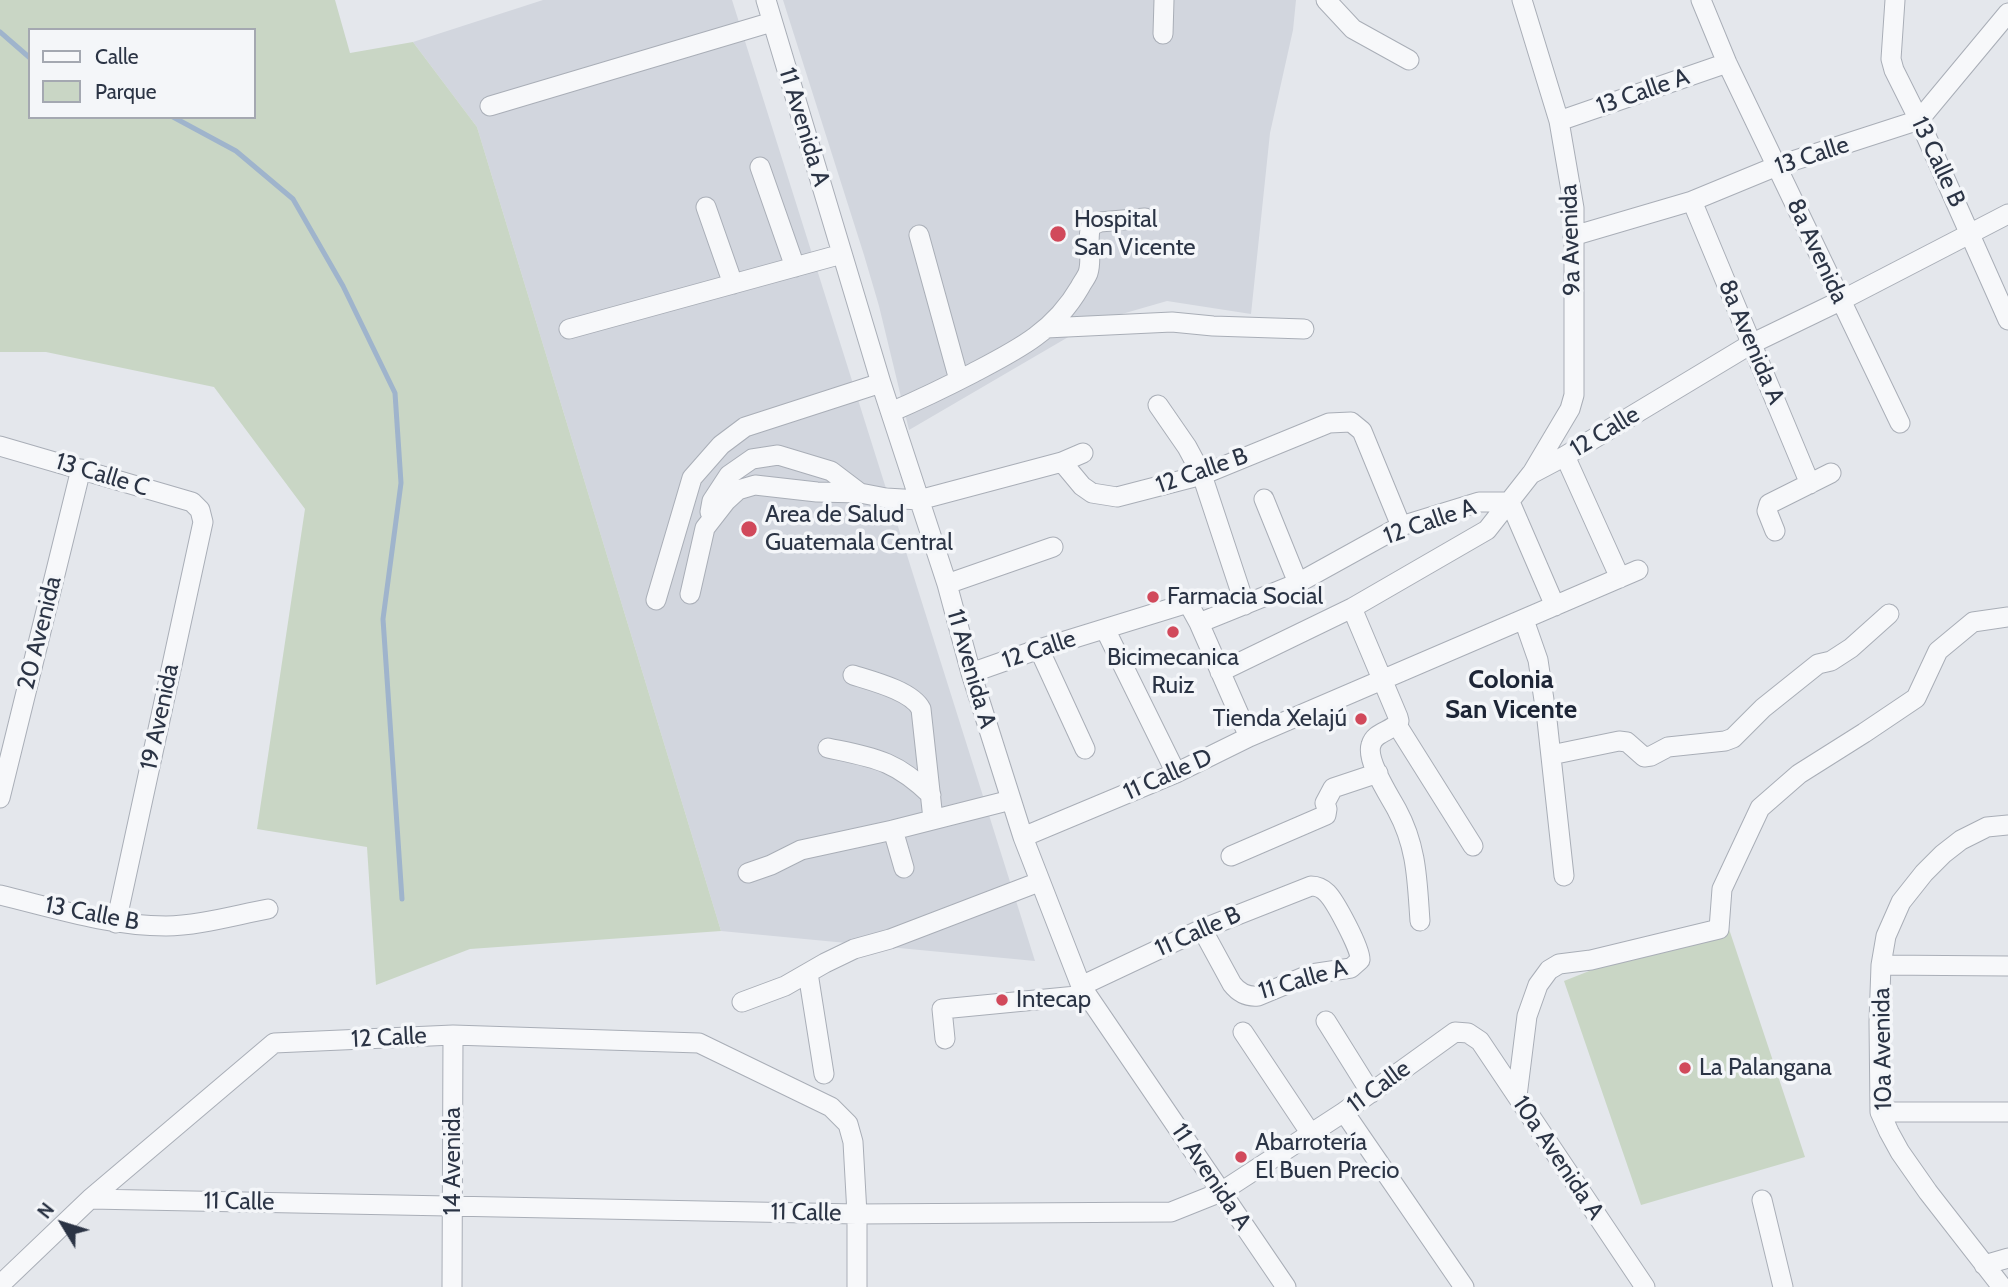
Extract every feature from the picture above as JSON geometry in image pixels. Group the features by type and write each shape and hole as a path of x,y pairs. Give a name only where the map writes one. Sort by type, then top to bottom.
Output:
{"street":[{"name":"11 Avenida A","path":"766,0 881,383 947,584 971,673 1039,882 1084,990 1286,1287"},
{"path":"1163,34 1164,0"},
{"name":"9a Avenida","path":"1522,0 1559,121 1574,208 1574,395 1570,409 1531,474"},
{"name":"8a Avenida","path":"1701,0 1727,63 1900,423"},
{"name":"13 Calle B","path":"1895,0 1891,59 1894,70 1971,233 2008,320"},
{"path":"1330,3 1353,29 1409,60"},
{"path":"490,106 772,22"},
{"path":"1919,120 2005,24"},
{"name":"13 Calle A","path":"1559,121 1727,63"},
{"name":"13 Calle","path":"1573,236 1692,201 1777,166 1919,120"},
{"path":"760,167 795,267"},
{"name":"8a Avenida A","path":"1692,201 1810,484"},
{"path":"706,207 733,284"},
{"name":"12 Calle","path":"1220,672 1352,608 1487,530 1531,474 1751,344 2008,214"},
{"path":"891,412 1023,347 1068,307 1088,272 1091,241 1088,234 1091,226 1100,222 1145,218"},
{"path":"919,235 959,380"},
{"path":"569,329 842,254"},
{"path":"1046,328 1172,322 1304,329"},
{"path":"656,600 692,478 721,445 746,427 881,383"},
{"path":"1157,405 1187,447 1202,475 1245,605"},
{"name":"12 Calle B","path":"1062,462 1092,494 1117,497 1202,475 1329,423 1351,422 1362,431 1402,526"},
{"name":"13 Calle C","path":"0,446 192,502 200,510"},
{"path":"705,528 738,490 755,485 919,500 1062,462 1083,453"},
{"path":"690,594 712,501 729,475 752,458 778,455 831,471 860,493"},
{"name":"11 Calle D","path":"1023,837 1176,773 1249,737 1629,574 1565,456"},
{"name":"20 Avenida","path":"0,798 81,469"},
{"path":"1775,531 1767,510 1769,504 1831,473"},
{"path":"1265,499 1298,583"},
{"name":"12 Calle A","path":"1199,623 1298,583 1402,526 1479,502 1510,502"},
{"path":"1510,502 1555,606"},
{"name":"19 Avenida","path":"116,923 203,522 200,510"},
{"path":"947,584 1053,547"},
{"name":"12 Calle","path":"971,673 1188,603 1199,623"},
{"path":"1352,608 1398,717 1397,724 1473,846"},
{"path":"1551,755 1619,741 1627,742 1644,757 1668,747 1733,738 1763,708 1818,664 1830,661 1851,648 1889,614"},
{"path":"1517,1096 1527,1016 1538,985 1549,970 1559,964 1591,960 1719,929 1722,889 1760,808 1799,774 1916,698 1938,651 1973,622 2008,617"},
{"path":"1524,620 1538,660 1564,876"},
{"path":"1199,623 1249,737"},
{"path":"1105,629 1176,773"},
{"path":"1040,649 1085,749"},
{"path":"853,676 877,682 914,699 919,704 933,819"},
{"path":"1397,724 1379,734 1371,743 1371,756 1412,845 1420,921"},
{"path":"828,748 885,761 916,781 930,795"},
{"path":"1231,856 1326,815 1325,803 1333,788 1378,773"},
{"path":"748,873 771,865 801,849 893,830 1011,800"},
{"name":"10a Avenida","path":"2002,1287 1900,1152 1880,1112 1878,1046 1881,965 1886,936 1901,902 1924,873 1961,840 1987,827 2008,825"},
{"path":"893,830 904,868"},
{"path":"742,1002 785,986 854,949 890,939 1039,882"},
{"name":"11 Calle B","path":"946,1040 942,1009 1084,990 1202,929 1304,888 1318,886 1329,895 1359,948 1360,960"},
{"name":"13 Calle B","path":"0,895 116,923 167,926 268,909"},
{"name":"11 Calle A","path":"1202,929 1232,984 1251,997 1311,974 1351,968 1360,960"},
{"path":"1881,965 2008,966"},
{"path":"808,973 824,1074"},
{"path":"1326,1021 1371,1093"},
{"path":"1242,1032 1311,1134"},
{"name":"11 Calle","path":"90,1199 857,1214 1171,1212 1221,1192 1344,1112 1455,1032 1468,1032"},
{"name":"10a Avenida A","path":"1468,1032 1480,1041 1645,1287"},
{"name":"12 Calle","path":"0,1285 90,1199 274,1043 453,1035 699,1043 831,1107 848,1124 853,1142 857,1214"},
{"name":"14 Avenida","path":"452,1287 453,1035"},
{"path":"1344,1112 1464,1287"},
{"path":"1880,1112 2008,1112"},
{"path":"1762,1200 1783,1287"},
{"path":"857,1214 857,1287"},
{"path":"1984,1265 2008,1258"}],"shaded area":[{"name":"Area de Salud Guatemala Central","path":"543,0 732,0 1035,961 721,931 477,127 413,42"},
{"name":"Hospital San Vicente","path":"783,0 1296,0 1293,30 1270,133 1251,314 1167,301 1094,322 909,430 879,306"}],"green space":[{"path":"0,0 335,0 350,53 413,42 477,127 721,931 470,949 376,985 367,847 257,829 305,509 214,387 46,352 0,352"},
{"name":"La Palangana","path":"1725,917 1805,1157 1641,1205 1564,981"}],"waterway":[{"path":"0,32 28,56"},
{"path":"177,119 236,151 293,199 343,286 395,393 401,483 383,619 402,899"}],"place":[{"name":"Hospital San Vicente","path":"1058,234"},
{"name":"Area de Salud Guatemala Central","path":"749,529"},
{"name":"Farmacia Social","path":"1153,597"},
{"name":"Bicimecanica Ruiz","path":"1173,632"},
{"name":"Tienda Xelajú","path":"1361,719"},
{"name":"Intecap","path":"1002,1000"},
{"name":"La Palangana","path":"1685,1068"},
{"name":"Abarrotería El Buen Precio","path":"1241,1157"}],"district":[{"name":"Colonia San Vicente","path":"1511,695"}]}
